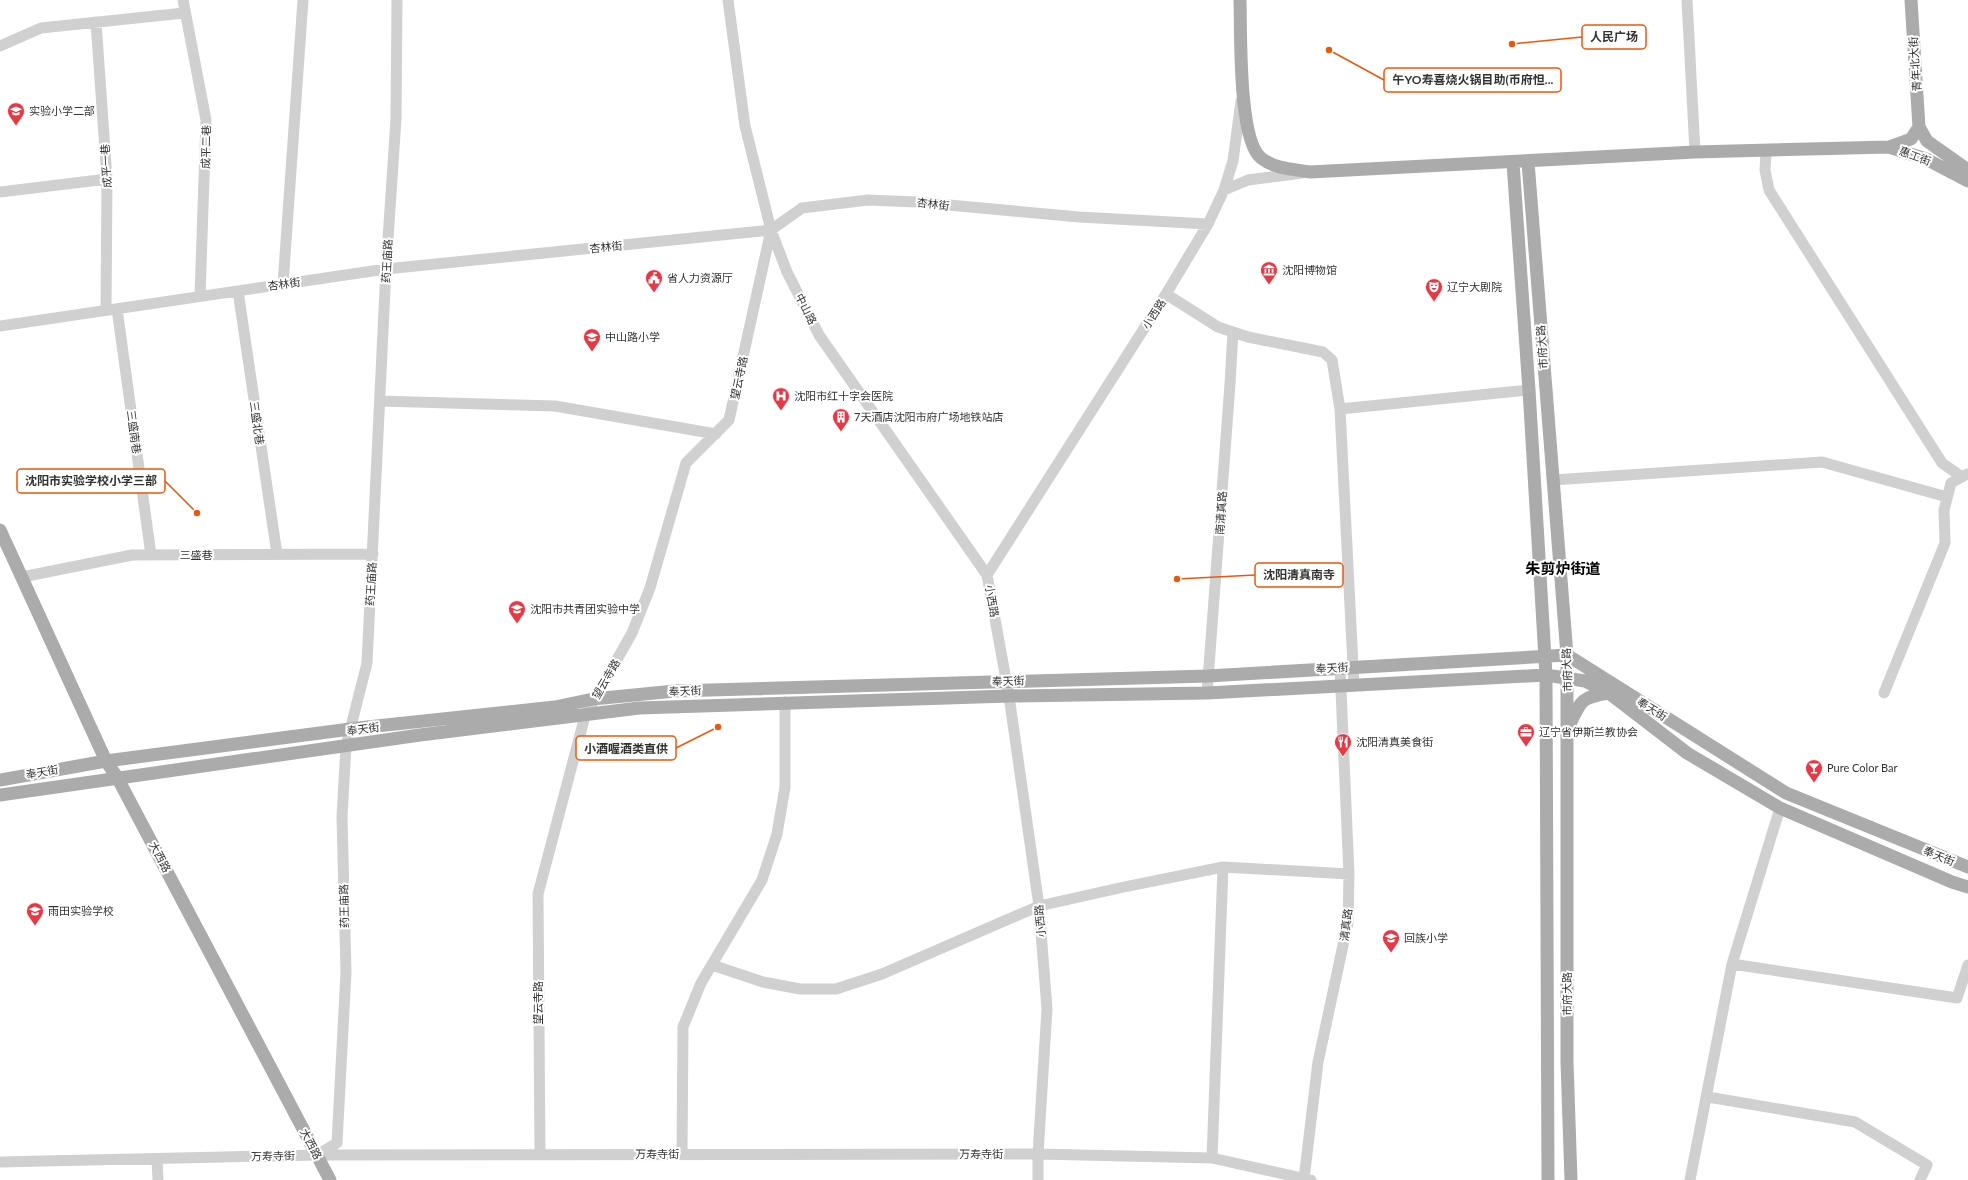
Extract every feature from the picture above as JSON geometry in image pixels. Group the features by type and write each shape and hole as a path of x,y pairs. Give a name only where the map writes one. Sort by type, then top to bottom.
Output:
{"main road":[{"path":"1240,0 1242,86 1250,140 1259,157 1274,166 1310,172 1513,163 1695,152 1766,152 1889,147"},
{"name":"青年北大街","path":"1911,0 1919,127"},
{"name":"惠工街","path":"1889,147 1911,139 1919,127 1927,142 1968,170"},
{"name":"惠工街","path":"1889,147 1926,159 1968,181"},
{"name":"市府大路","path":"1528,162 1568,678 1567,1062 1571,1180"},
{"name":"市府大路","path":"1513,163 1529,390 1546,675 1548,1180"},
{"name":"大西路","path":"0,530 106,761 117,777 330,1180"},
{"name":"奉天街","path":"0,780 106,761 366,727 555,707 593,699 675,691 1208,676 1567,655 1786,793 1968,867"},
{"name":"奉天街","path":"0,794 420,735 585,716 639,708 785,702 1009,696 1207,693 1546,675 1585,681 1608,694 1687,753 1780,808 1952,882 1968,887"},
{"path":"1568,729 1579,703 1591,697 1608,694"}],"street":[{"name":"成平二巷","path":"183,0 184,13 206,120 200,296"},
{"path":"283,284 303,0"},
{"name":"药王庙路","path":"317,1155 337,1143 346,972 342,817 346,746 367,663 386,269 396,119 397,0"},
{"name":"中山路","path":"728,0 745,126 771,230 787,272 819,335 987,575"},
{"path":"1687,0 1695,152"},
{"path":"0,46 41,28 184,13"},
{"name":"成平一巷","path":"96,22 107,179 106,310"},
{"name":"小西路","path":"1038,1180 1038,1154 1047,1009 1039,906 1009,696 987,575 1166,294 1208,224 1224,190 1233,161 1242,86"},
{"path":"1766,152 1765,170 1769,190 1942,463 1965,476"},
{"path":"1224,190 1248,180 1310,172"},
{"path":"0,192 107,179"},
{"name":"杏林街","path":"0,326 386,269 771,230 802,208 868,200 916,202 1080,217 1208,224"},
{"name":"望云寺路","path":"540,1154 538,894 585,716 593,699 632,633 650,588 686,463 729,420 771,230"},
{"name":"三盛北巷","path":"238,291 277,554"},
{"path":"1166,294 1218,327 1248,337 1323,352 1332,360 1340,409 1354,667 1348,686"},
{"name":"三盛南巷","path":"117,309 151,555"},
{"name":"南清真路","path":"1207,693 1233,332"},
{"path":"1340,409 1529,390"},
{"path":"380,401 555,406 716,434"},
{"path":"1553,480 1822,462 1947,497"},
{"path":"1884,693 1945,543 1944,510 1951,483 1965,476"},
{"name":"三盛巷","path":"22,577 132,555 373,554"},
{"name":"清真路","path":"1308,1180 1318,1062 1348,922 1348,686 1340,668"},
{"path":"682,1154 683,1027 701,983 762,880 777,834 785,787 785,702"},
{"path":"1690,1180 1708,1097 1732,964 1780,808"},
{"path":"712,965 763,982 800,989 836,989 882,974 1039,906 1222,867 1349,874"},
{"path":"1212,1158 1222,867"},
{"path":"1732,964 1957,998 1968,965"},
{"path":"1708,1097 1855,1122 1927,1165 1920,1180"},
{"name":"万寿寺街","path":"0,1162 317,1155 1038,1154 1212,1158 1308,1180"},
{"path":"157,1158 158,1180"}],"place":[{"name":"人民广场","path":"1512,44"},
{"name":"午YO寿喜烧火锅目助(币府怛...","path":"1329,50"},
{"name":"实验小学二部","path":"16,126"},
{"name":"沈阳博物馆","path":"1269,285"},
{"name":"省人力资源厅","path":"654,293"},
{"name":"辽宁大剧院","path":"1434,302"},
{"name":"中山路小学","path":"592,352"},
{"name":"沈阳市红十字会医院","path":"781,411"},
{"name":"7天酒店沈阳市府广场地铁站店","path":"841,432"},
{"name":"沈阳市实验学校小学三部","path":"197,513"},
{"name":"沈阳清真南寺","path":"1177,579"},
{"name":"沈阳市共青团实验中学","path":"517,624"},
{"name":"小酒喔酒类直供","path":"718,727"},
{"name":"辽宁省伊斯兰教协会","path":"1526,747"},
{"name":"沈阳清真美食街","path":"1343,757"},
{"name":"Pure Color Bar","path":"1814,783"},
{"name":"雨田实验学校","path":"35,926"},
{"name":"回族小学","path":"1391,953"}],"district":[{"name":"朱剪炉街道","path":"1563,569"}]}
